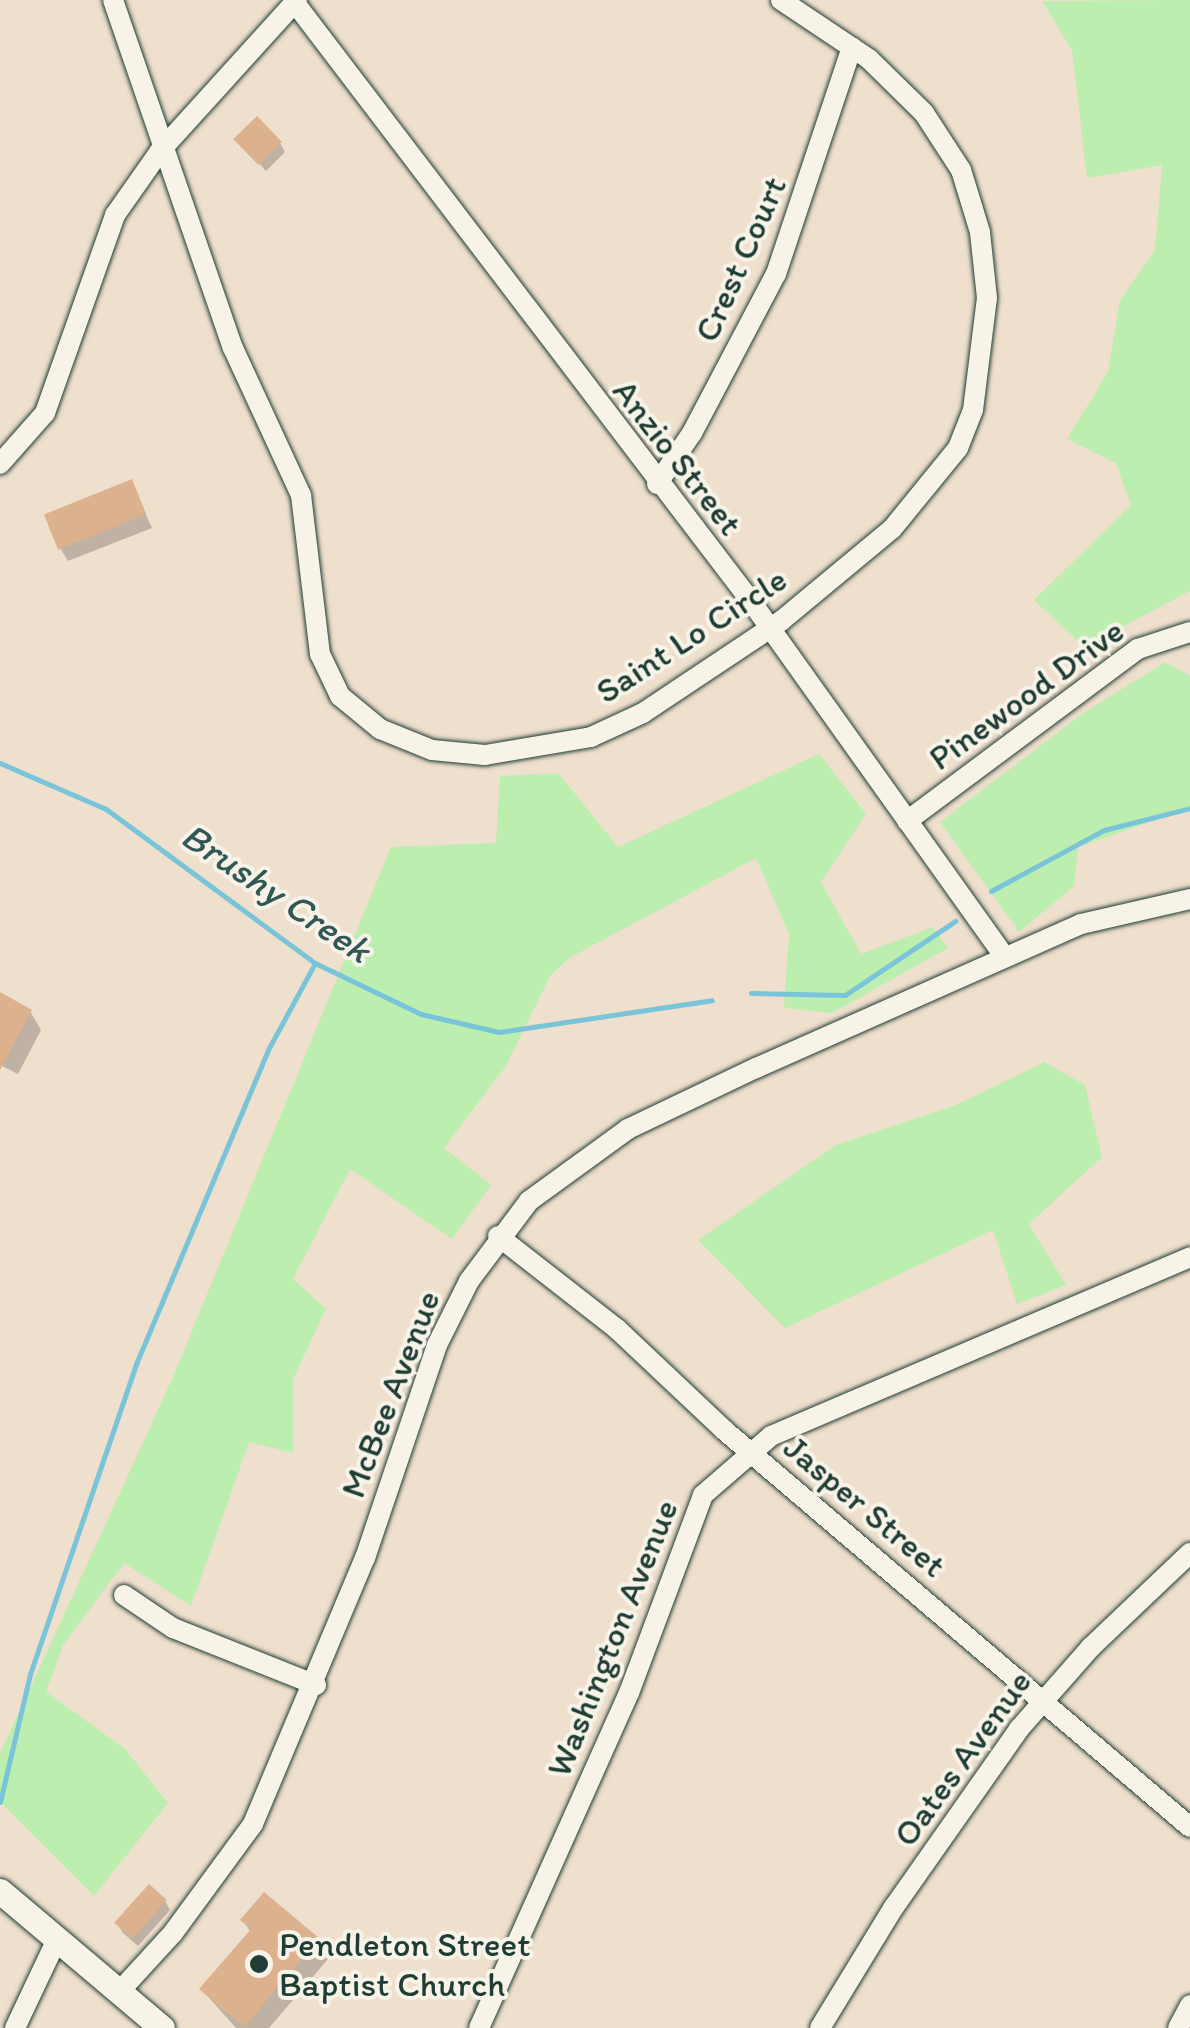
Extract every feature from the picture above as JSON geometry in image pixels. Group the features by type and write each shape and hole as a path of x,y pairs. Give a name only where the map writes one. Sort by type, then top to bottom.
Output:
{"main road":[{"path":"0,1891 162,2028"}],"street":[{"name":"Saint Lo Circle","path":"113,0 160,151 233,348 302,495 320,654 340,696 380,729 432,750 485,756 592,737 643,713 769,628 892,529 958,448 984,359 987,298 980,232 961,170 924,113 852,47 781,0"},
{"path":"0,464 45,413 115,215 160,151 296,1"},
{"name":"Anzio Street","path":"296,1 421,161 657,484 769,628 1003,955"},
{"name":"Crest Court","path":"657,484 692,432 776,274 852,47"},
{"name":"Pinewood Drive","path":"907,821 1138,649 1190,632"},
{"name":"McBee Avenue","path":"119,1992 173,1933 253,1824 316,1685 437,1345 498,1236 529,1201 628,1129 1003,955 1081,924 1190,899"},
{"name":"Jasper Street","path":"498,1236 617,1329 750,1452 1044,1698 1190,1828"},
{"name":"Washington Avenue","path":"479,2028 629,1693 703,1496 771,1436 1190,1256"},
{"name":"Oates Avenue","path":"820,2028 894,1907 1044,1698 1190,1553"},
{"path":"124,1595 173,1628 316,1685"},
{"path":"15,2028 57,1939"},
{"path":"1178,2028 1190,2005"}],"green space":[{"path":"1190,0 1190,591 1084,647 1034,600 1131,505 1116,463 1067,439 1108,372 1120,300 1155,250 1162,165 1087,178 1072,51 1042,1"},
{"path":"1165,662 1190,676 1190,808 1078,847 1074,886 1019,932 940,822 1082,714"},
{"path":"819,754 866,814 821,882 861,954 933,927 948,948 832,1013 784,1008 789,934 756,858 569,958 550,976 506,1066 444,1148 491,1185 452,1239 350,1169 293,1279 326,1309 293,1379 293,1453 249,1442 191,1606 124,1563 63,1645 46,1692 125,1749 168,1803 94,1896 0,1802 0,1754 173,1377 391,847 496,843 500,776 558,773 618,847"},
{"path":"1044,1062 1085,1085 1102,1157 1029,1224 1066,1285 1017,1304 993,1230 785,1328 698,1240 836,1145 956,1105"}],"building":[{"path":"257,116 282,142 258,165 233,139"},
{"path":"132,479 146,514 58,550 44,515"},
{"path":"0,992 32,1010 0,1070"},
{"path":"149,1884 167,1900 132,1939 114,1923"},
{"name":"Pendleton Street Baptist Church","path":"264,1892 319,1938 244,2027 199,1989 251,1929 240,1920"}],"waterway":[{"name":"Brushy Creek","path":"0,763 106,809 315,963 421,1014 499,1032 712,1000"},
{"name":"Brushy Creek","path":"991,891 1104,830 1190,808"},
{"name":"Brushy Creek","path":"751,993 845,995 955,921"},
{"path":"0,1802 30,1674 136,1364 270,1046 315,963"}],"place":[{"name":"Pendleton Street Baptist Church","path":"259,1964"}]}
